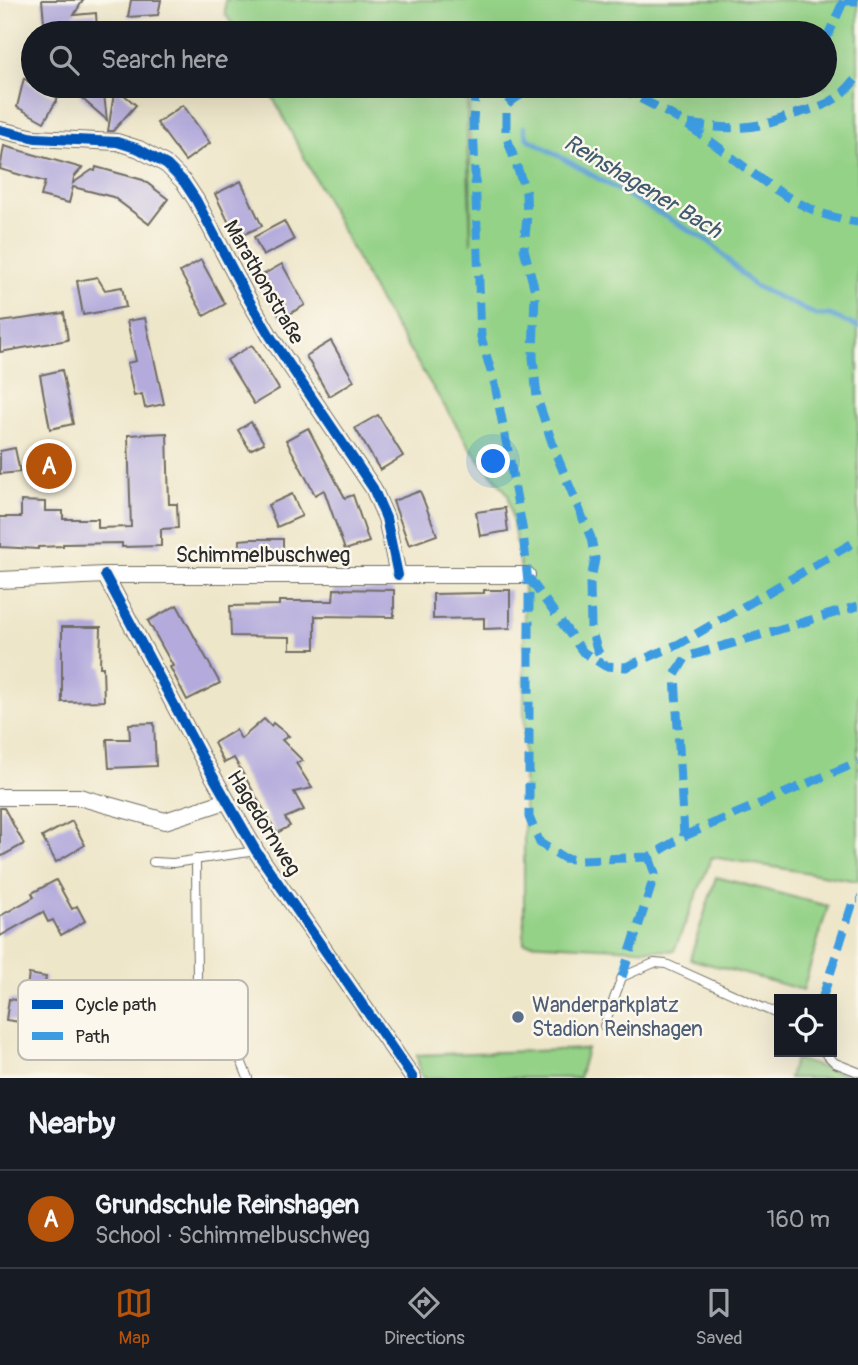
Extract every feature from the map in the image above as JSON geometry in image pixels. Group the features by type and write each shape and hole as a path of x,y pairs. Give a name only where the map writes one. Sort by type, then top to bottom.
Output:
{"street":[{"name":"Marathonstraße","path":"0,130 34,138 117,142 139,149 160,161 184,182 270,336 373,488 386,518 398,575"},
{"name":"Schimmelbuschweg","path":"0,580 105,575 527,575"},
{"name":"Hagedornweg","path":"105,575 226,801 257,851 413,1078"},
{"path":"0,797 79,797 165,821 226,801"}],"lane":[{"path":"153,862 173,863 257,851"},
{"path":"196,859 197,980"},
{"path":"604,1026 622,977 654,963 667,964 774,1014"},
{"path":"829,1057 835,1063 858,1072"},
{"path":"240,1060 248,1078"}],"green space":[{"path":"225,0 858,0 858,881 712,857 674,951 524,943 524,588 508,494 471,449 378,299 273,98 467,98 471,244 469,98 837,98 837,21 230,21 225,14"},
{"path":"716,877 828,906 803,990 690,959"},
{"path":"587,1049 579,1078 424,1078 420,1073 417,1055"},
{"path":"795,1059 857,1078 789,1078"}],"building":[{"path":"42,0 83,0 74,15 96,13 96,21 44,21"},
{"path":"131,0 161,0 158,15 128,17"},
{"path":"21,90 21,98 58,98 44,122 17,107"},
{"path":"81,98 104,98 107,120"},
{"path":"113,98 128,98 136,105 113,131 108,131"},
{"path":"183,105 210,143 185,161 157,123"},
{"path":"4,146 82,168 74,177 73,183 92,170 95,171 96,167 143,180 168,199 149,224 113,197 73,187 69,203 41,196 45,182 0,169"},
{"path":"241,181 262,226 236,238 215,194"},
{"path":"284,221 294,240 263,256 254,237"},
{"path":"201,260 225,304 204,316 180,272"},
{"path":"282,264 305,305 281,319 257,278"},
{"path":"97,277 105,290 122,287 126,307 83,315 77,281"},
{"path":"64,313 68,340 0,352 0,322"},
{"path":"145,318 164,404 145,408 142,394 134,396 127,363 136,361 127,321"},
{"path":"331,341 354,381 329,396 306,356"},
{"path":"252,345 279,389 254,404 227,360"},
{"path":"62,370 73,424 50,429 40,375"},
{"path":"378,415 403,456 380,470 355,428"},
{"path":"251,422 264,443 250,450 238,430"},
{"path":"308,428 345,498 353,495 369,542 345,550 324,490 315,495 286,440"},
{"path":"167,433 169,504 177,504 178,528 161,529 161,546 122,547 122,543 63,544 38,549 0,547 0,517 21,517 21,501 45,502 45,511 63,511 63,519 98,519 98,528 131,527 128,435"},
{"path":"15,448 20,472 0,474 0,451"},
{"path":"420,491 437,535 409,545 393,501"},
{"path":"292,494 302,516 277,527 268,505"},
{"path":"505,508 508,531 480,536 476,512"},
{"path":"283,539 283,558 239,557 240,540"},
{"path":"334,589 394,590 394,617 315,616 315,649 290,649 290,637 231,636 230,606 279,605 279,601 333,601"},
{"path":"484,590 510,590 510,628 484,629 484,618 433,619 433,594 484,593"},
{"path":"177,605 220,683 187,700 170,667 173,666 148,621"},
{"path":"62,627 101,627 100,667 103,667 104,701 62,702"},
{"path":"264,719 289,736 282,740 303,761 296,763 312,788 294,792 304,810 285,818 290,826 277,833 234,758 224,763 214,743 236,730 241,739"},
{"path":"154,723 156,766 109,768 107,739 130,739 129,724"},
{"path":"0,808 4,808 24,844 0,857"},
{"path":"72,821 85,845 56,862 42,837"},
{"path":"56,880 72,909 77,906 85,921 61,935 53,920 48,922 43,912 0,936 0,916 34,897 32,893"},
{"path":"29,974 46,977 46,980 28,980"},
{"path":"9,999 18,1000 18,1022 6,1020"}],"waterway":[{"name":"Reinshagener Bach","path":"524,127 527,138 710,242 753,285 816,315 830,315 858,327"}],"marked path":[{"path":"834,21 844,0"},
{"path":"844,1 858,1"},
{"path":"688,124 739,127 772,122 830,102 844,92 858,76"},
{"path":"475,98 473,120 481,337 495,385 523,532 529,593 529,817 540,843 564,858 579,860 649,857 684,836 858,762"},
{"path":"517,98 506,106 506,135 526,193 524,249 535,291 533,357 537,398 556,454 591,538 595,559 590,584 591,629 605,666"},
{"path":"639,98 708,139 788,197 810,209 858,222"},
{"path":"529,578 583,652 605,666 626,667 679,644 858,540"},
{"path":"684,836 675,675 686,657 858,606"},
{"path":"622,977 655,874 649,857"},
{"path":"824,994 854,899 858,899"}],"cycle path":[{"path":"0,130 35,138 117,142 139,149 167,165 184,182 270,336 373,488 386,518 398,575"},
{"path":"105,575 203,759 256,851 413,1078"}],"place":[{"name":"Grundschule Reinshagen","path":"49,466"},
{"name":"Wanderparkplatz Stadion Reinshagen","path":"518,1017"}]}
